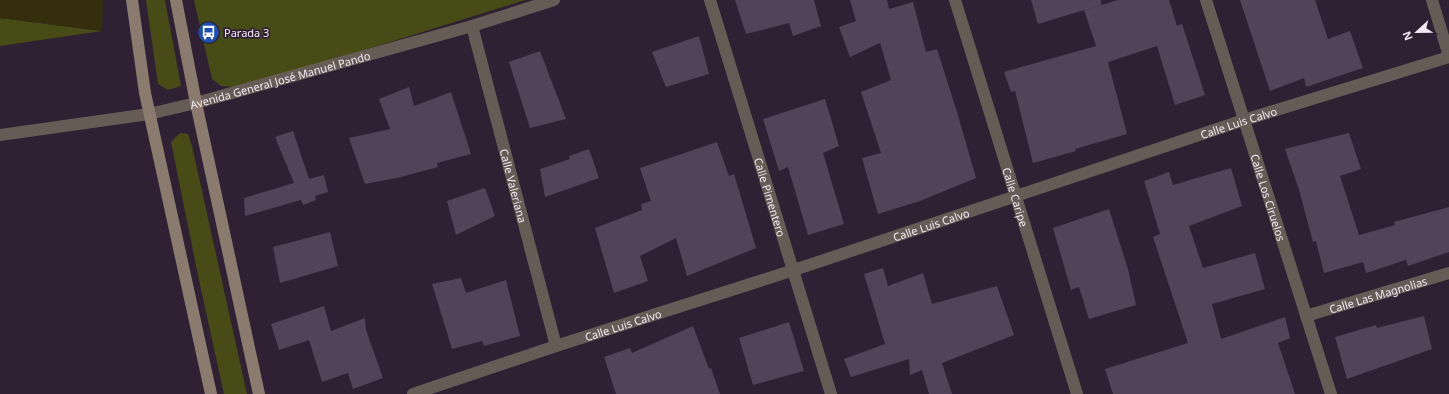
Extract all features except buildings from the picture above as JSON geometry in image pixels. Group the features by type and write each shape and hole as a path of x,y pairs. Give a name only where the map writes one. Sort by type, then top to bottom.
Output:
{"main road":[{"path":"132,0 144,93 211,394"},
{"path":"176,0 196,103 259,394"}],"street":[{"name":"Avenida General José Manuel Pando","path":"0,135 149,114 196,103 472,26 554,0"},
{"name":"Calle Pimentero","path":"710,0 831,394"},
{"name":"Calle Caripe","path":"956,0 1077,394"},
{"name":"Calle Los Ciruelos","path":"1206,0 1331,394"},
{"path":"1432,0 1449,56"},
{"name":"Calle Valeriana","path":"472,26 556,346"},
{"name":"Calle Luis Calvo","path":"413,394 556,346 794,270 1244,120 1449,56"},
{"name":"Calle Las Magnolias","path":"1306,316 1449,274"}],"green space":[{"path":"146,0 165,0 181,86 168,90 158,84"},
{"path":"194,0 525,0 300,70 234,87 221,86 212,79"},
{"path":"0,18 102,31 0,46"},
{"path":"180,133 188,134 192,146 247,394 224,394 171,142"}],"sand":[{"path":"0,0 103,0 102,31 0,18"}],"place":[{"name":"Parada 3","path":"209,32"}]}
